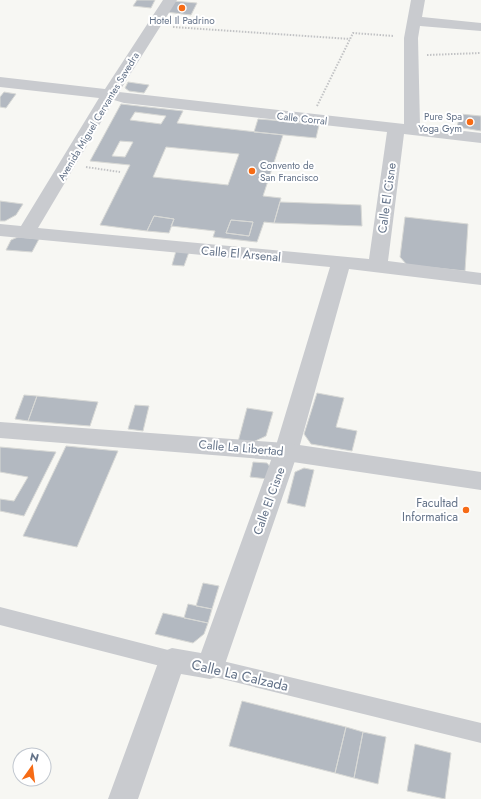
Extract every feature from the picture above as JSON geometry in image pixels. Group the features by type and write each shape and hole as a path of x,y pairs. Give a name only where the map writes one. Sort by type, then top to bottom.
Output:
{"street":[{"name":"Avenida Miguel Cervantes Savedra","path":"26,233 68,165 113,98 154,25 170,0"},
{"name":"Calle El Cisne","path":"378,266 404,130 411,38 418,0"},
{"path":"414,22 481,27"},
{"name":"Calle Corral","path":"0,82 113,98"},
{"name":"Calle Corral","path":"0,90 113,98 481,138"},
{"name":"Calle El Arsenal","path":"2,235 26,233 378,266 481,279"},
{"name":"Calle El Cisne","path":"210,667 286,452 341,263"},
{"name":"Calle La Libertad","path":"0,430 286,452 481,480"},
{"name":"Calle La Calzada","path":"0,616 172,660 210,667 481,733"},
{"path":"123,799 172,660"}],"path":[{"path":"154,25 350,39"},
{"path":"311,119 353,32 411,38"},
{"path":"410,55 481,53"},
{"path":"68,165 120,172"}],"building":[{"path":"137,0 155,0 151,8 133,6"},
{"name":"Hotel Il Padrino","path":"173,1 197,3 191,15 166,12"},
{"path":"128,82 149,85 144,93 129,91 125,88"},
{"path":"4,92 16,94 6,108 0,107 0,97"},
{"name":"Convento de San Francisco","path":"121,104 183,111 177,123 283,135 263,196 281,198 274,223 264,222 257,242 213,237 215,231 171,226 174,219 154,216 147,231 100,225 130,165 90,161","holes":["135,112 166,116 161,124 130,120","120,141 133,142 125,157 112,156","166,147 239,154 228,185 153,177","231,220 253,222 249,236 226,233"]},
{"name":"Pure Spa Yoga Gym","path":"460,114 481,116 481,131 457,127"},
{"path":"258,119 319,125 316,138 254,132"},
{"path":"0,201 23,204 16,215 5,221 0,221"},
{"path":"280,202 361,205 362,226 274,223"},
{"path":"154,216 174,219 169,233 147,231"},
{"path":"405,217 468,224 465,271 407,265 400,257"},
{"path":"231,220 253,222 249,236 226,233"},
{"path":"18,237 39,239 32,252 6,250 11,240"},
{"path":"176,251 189,252 184,266 172,265"},
{"path":"317,393 344,398 336,427 357,431 352,451 311,444 304,434"},
{"path":"24,395 37,396 28,421 15,419"},
{"path":"37,396 98,402 90,426 28,421"},
{"path":"135,405 149,406 143,431 128,429"},
{"path":"247,408 273,412 266,436 251,443 238,442"},
{"path":"66,446 118,451 77,547 23,536"},
{"path":"0,447 56,452 24,516 0,511 0,499 14,501 28,477 0,472"},
{"path":"253,462 267,463 271,468 268,479 250,477"},
{"path":"304,468 314,470 305,507 287,503 295,472"},
{"path":"203,583 219,586 212,609 196,606"},
{"path":"188,604 212,609 208,623 184,618"},
{"path":"163,613 208,623 204,634 193,643 155,634"},
{"path":"242,701 346,727 335,773 229,746"},
{"path":"346,727 363,732 354,778 335,773"},
{"path":"363,732 386,737 378,784 354,778"},
{"path":"415,744 451,753 445,799 407,791"}],"place":[{"name":"Hotel Il Padrino","path":"182,8"},
{"name":"Pure Spa Yoga Gym","path":"470,122"},
{"name":"Convento de San Francisco","path":"252,171"},
{"name":"Facultad Informatica","path":"466,510"}]}
